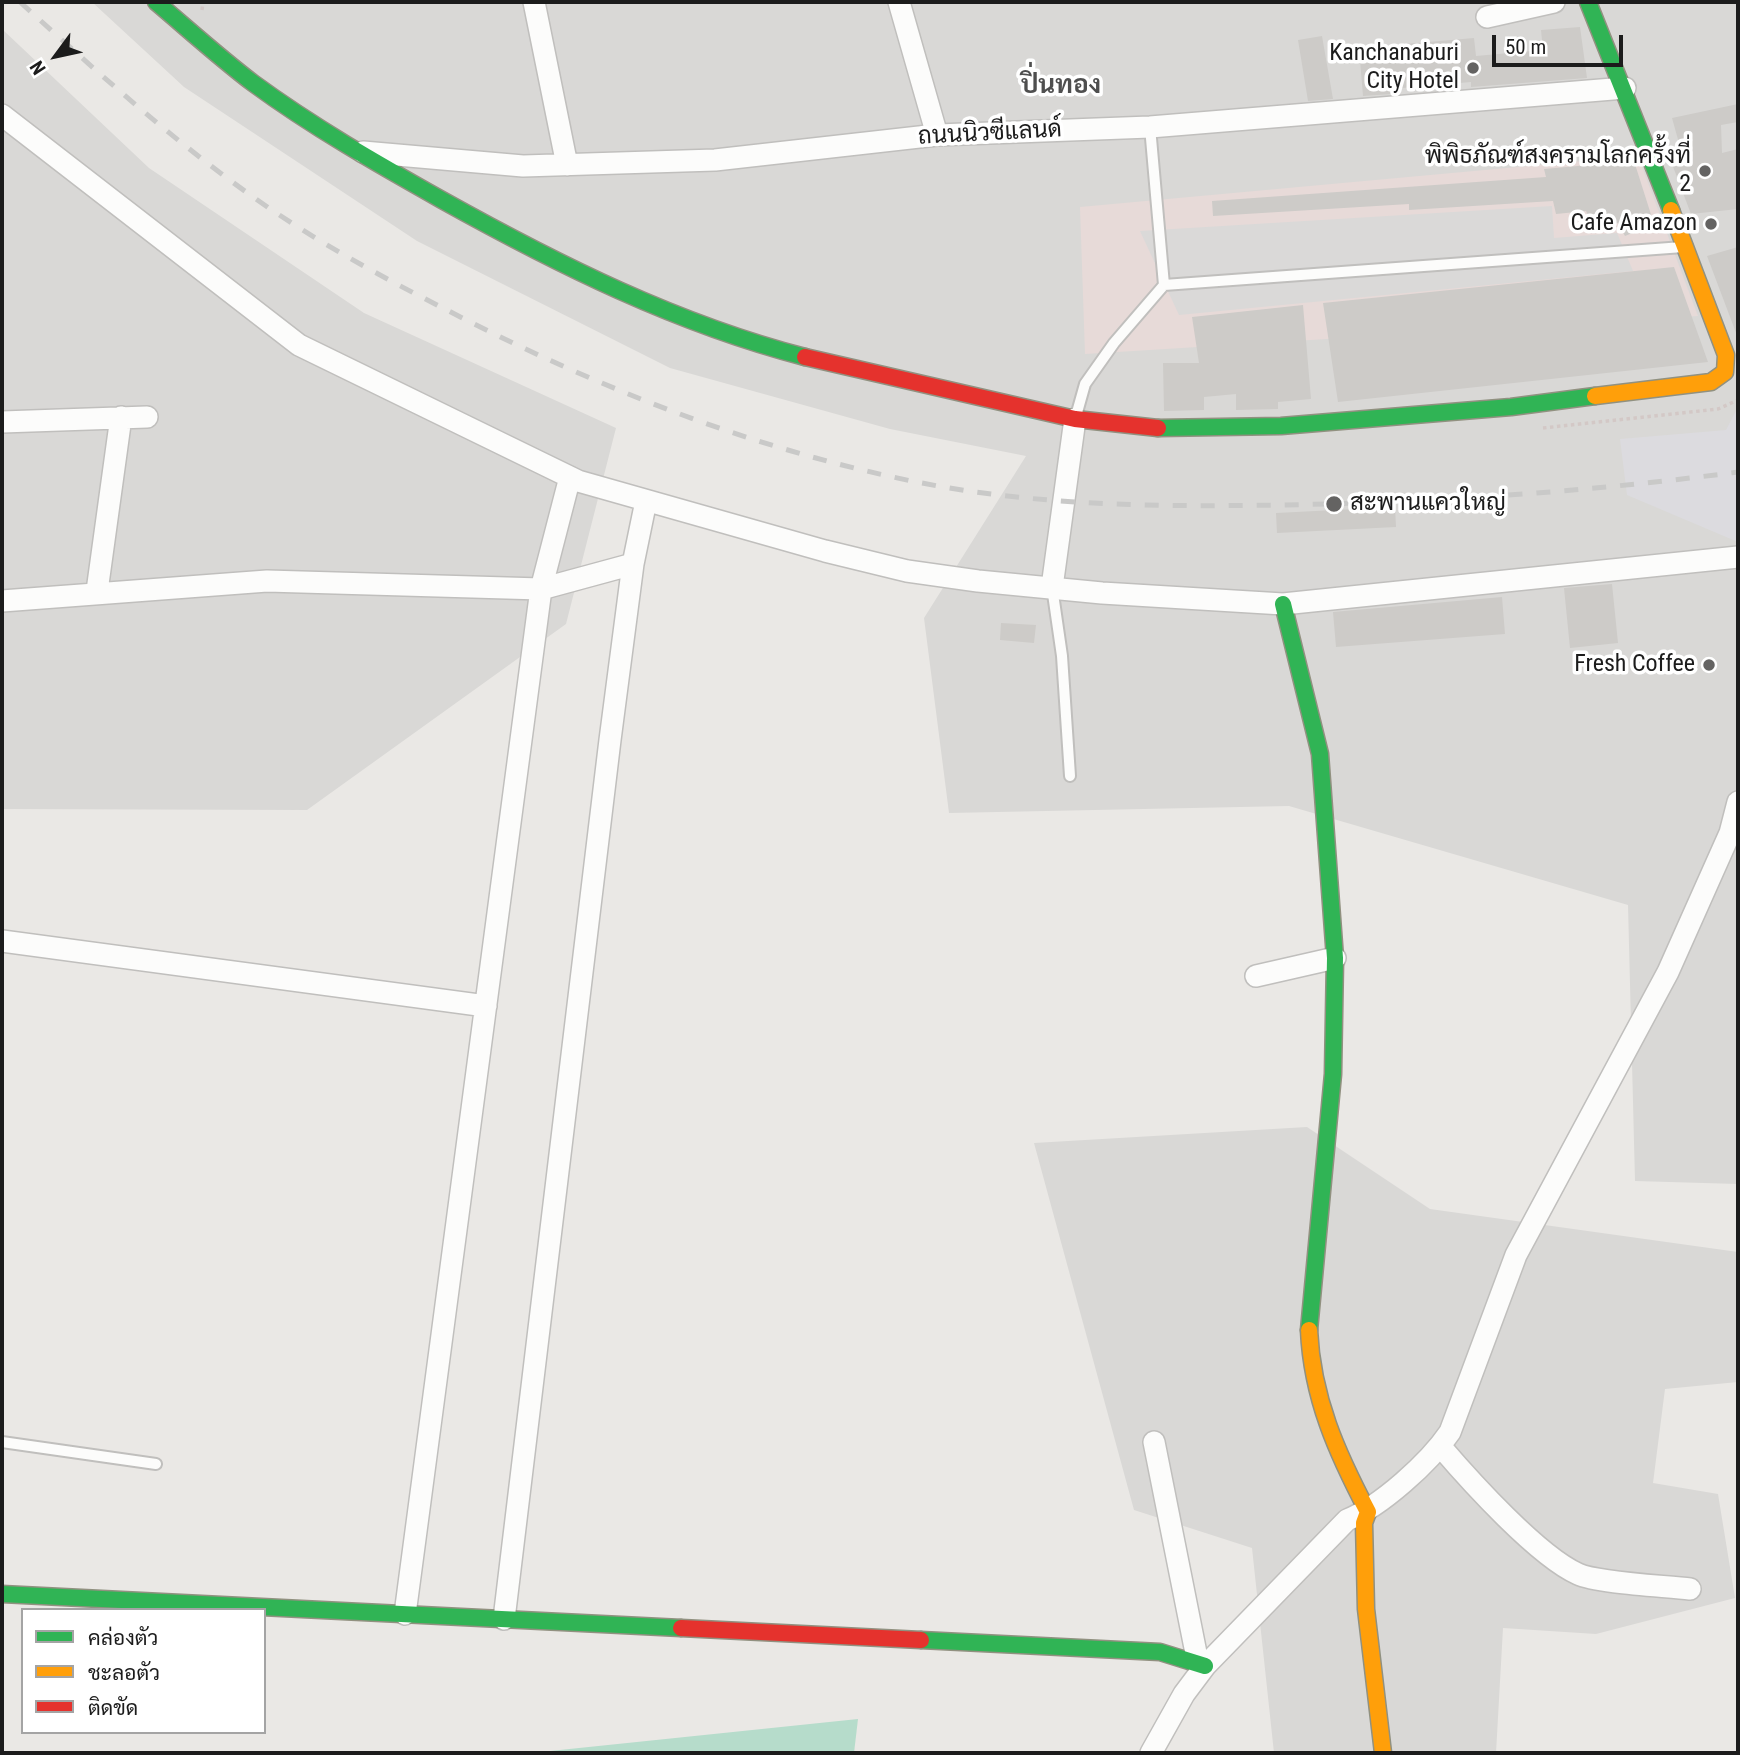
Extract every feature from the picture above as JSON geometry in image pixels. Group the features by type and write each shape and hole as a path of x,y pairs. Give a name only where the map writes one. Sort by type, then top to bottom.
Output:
{"street":[{"path":"156,2 253,83 357,152 520,243 660,307 770,348 877,376 1075,419 1166,429 1281,426 1511,407 1711,382 1725,372 1726,355 1686,246 1625,88 1588,2"},
{"path":"534,2 568,165"},
{"path":"900,2 937,135"},
{"path":"1486,17 1554,2"},
{"name":"ถนนนิวซีแลนด์","path":"357,152 523,166 715,160 937,135 1150,127 1625,88"},
{"path":"2,114 299,345 570,477 825,551 907,570 1052,587 1283,604 1738,557"},
{"path":"2,422 147,417"},
{"path":"97,591 121,418"},
{"path":"1052,587 1075,419"},
{"path":"405,1614 541,589 570,477"},
{"path":"504,1619 555,1184 633,564 646,501"},
{"path":"2,601 97,591 267,581 541,589 633,564"},
{"path":"1283,604 1320,754 1335,958 1333,1074 1309,1331 1310,1369 1323,1421 1368,1512 1364,1523 1366,1609 1383,1753"},
{"path":"1152,1753 1201,1664 1347,1520 1368,1512 1441,1447 1450,1432 1516,1255 1668,972 1730,833 1738,802"},
{"path":"2,942 486,1006"},
{"path":"1256,976 1335,958"},
{"path":"1154,1442 1201,1664"},
{"path":"1441,1447 1493,1503 1554,1559 1580,1575 1690,1589"},
{"path":"2,1594 1132,1650 1160,1652 1201,1664"}],"lane":[{"path":"1150,127 1164,285"},
{"path":"1075,419 1085,384 1114,343 1164,285 1686,246"},
{"path":"1052,587 1062,656 1070,776"},
{"path":"2,1442 156,1464"}],"shaded area":[{"path":"92,2 1738,2 1738,1184 1635,1181 1628,905 1289,806 949,813 924,618 1026,456 890,429 670,368 417,241 184,87"},
{"path":"2,29 149,168 364,313 616,428 566,624 307,810 2,809"},
{"path":"1638,156 1698,316 1085,354 1080,207"},
{"path":"1552,206 1554,238 1617,233 1633,271 1179,315 1140,231"},
{"path":"1738,407 1738,542 1627,495 1620,439 1726,430"},
{"path":"1307,1127 1430,1209 1738,1252 1738,1382 1665,1389 1653,1483 1718,1494 1735,1598 1596,1634 1503,1628 1496,1753 1274,1753 1252,1548 1134,1510 1034,1143"}],"green space":[{"path":"858,1719 854,1753 531,1753"}],"building":[{"name":"Kanchanaburi City Hotel","path":"1580,27 1587,78 1471,87 1471,82 1391,89 1391,94 1363,96 1359,48 1474,38 1476,56 1543,50 1541,30"},
{"path":"1322,36 1333,99 1308,101 1298,40"},
{"path":"1738,104 1738,122 1721,125 1722,153 1738,149 1738,209 1691,214 1672,164 1684,161 1672,118"},
{"path":"1634,161 1654,224 1625,236 1618,223 1595,230 1586,211 1556,214 1553,201 1409,210 1409,204 1213,216 1212,201 1546,177 1544,169"},
{"path":"1738,247 1738,338 1707,256"},
{"path":"1674,267 1708,362 1338,402 1323,303"},
{"path":"1303,305 1311,399 1278,402 1278,409 1236,410 1236,394 1204,397 1204,410 1164,411 1163,363 1199,363 1192,317"},
{"path":"1395,507 1396,527 1277,533 1276,513"},
{"path":"1612,584 1618,643 1570,648 1564,588"},
{"path":"1502,597 1505,634 1336,647 1333,612"},
{"path":"1001,623 1036,625 1034,643 1000,640"}],"railway":[{"path":"20,2 105,79 194,153 278,214 347,256 495,334 605,384 718,428 834,463 941,487 990,494 1087,503 1185,506 1454,499 1625,485 1738,472"}],"traffic: fast":[{"path":"156,2 241,73 299,115 485,224 664,310 710,328 805,357"},
{"path":"1588,2 1671,210"},
{"path":"1158,428 1281,426 1511,407 1595,396"},
{"path":"1283,604 1320,754 1335,958 1333,1074 1309,1330"},
{"path":"2,1594 681,1628"},
{"path":"921,1640 1160,1652 1205,1666"}],"traffic: slow":[{"path":"1595,396 1711,382 1725,372 1726,355 1671,210"},
{"path":"1309,1330 1315,1379 1328,1424 1368,1512 1364,1523 1366,1609 1383,1753"}],"traffic: jam":[{"path":"805,357 1075,419 1158,428"},
{"path":"681,1628 921,1640"}],"place":[{"name":"Kanchanaburi City Hotel","path":"1473,68"},
{"name":"พิพิธภัณฑ์สงครามโลกครั้งที่ 2","path":"1705,171"},
{"name":"Cafe Amazon","path":"1711,224"},
{"name":"สะพานแควใหญ่","path":"1334,504"},
{"name":"Fresh Coffee","path":"1709,665"}],"district":[{"name":"ปิ่นทอง","path":"1061,86"}]}
